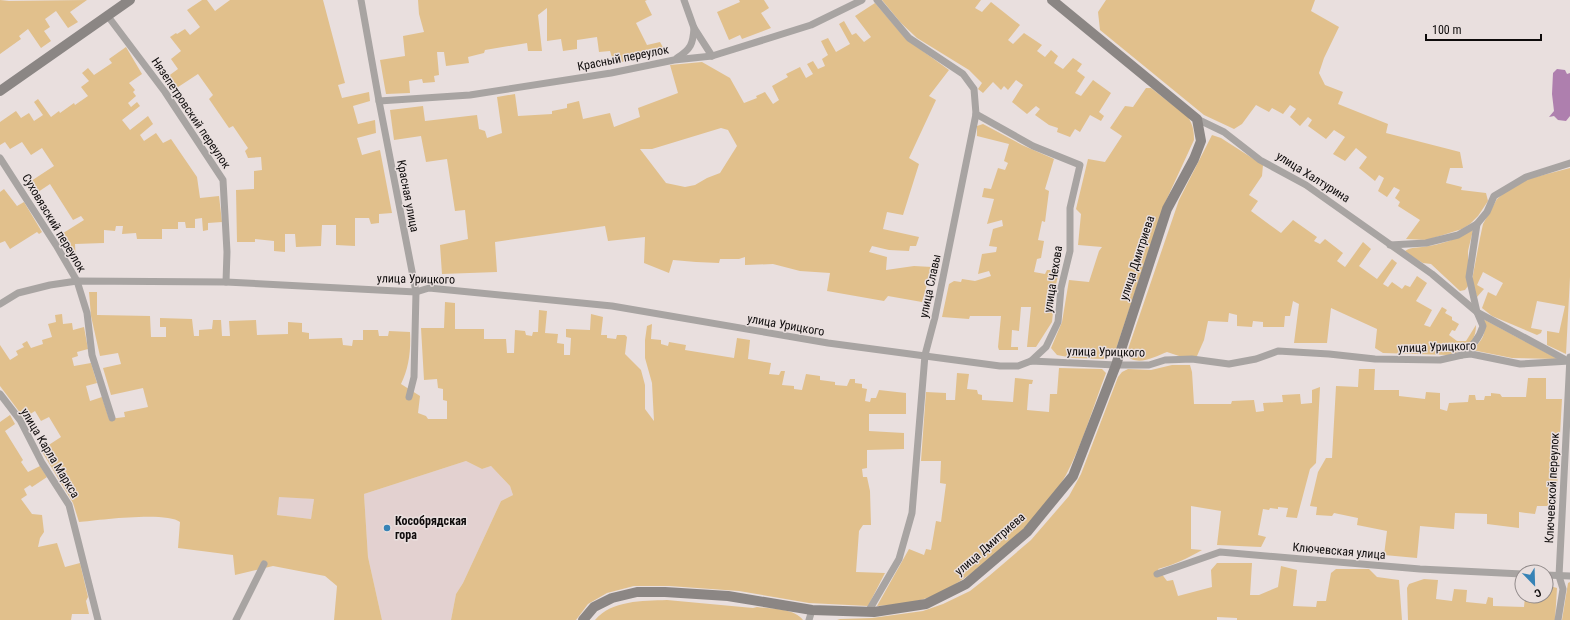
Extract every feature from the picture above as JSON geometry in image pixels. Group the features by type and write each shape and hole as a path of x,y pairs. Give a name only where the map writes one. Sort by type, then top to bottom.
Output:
{"street":[{"path":"0,91 130,0"},
{"name":"Красная улица","path":"361,0 416,292 414,377 409,397"},
{"path":"684,0 694,28 712,56"},
{"name":"Красный переулок","path":"379,101 470,95 610,74 674,60 712,56 811,25 862,0"},
{"name":"улица Славы","path":"868,612 899,559 912,514 925,355 935,317 976,114 974,90 963,74 909,38 876,0"},
{"name":"улица Халтурина","path":"1052,0 1197,119 1224,132 1260,160 1306,185 1432,274 1477,312 1570,361"},
{"name":"Нязепетровский переулок","path":"107,15 165,92 224,180 227,252 226,282"},
{"path":"674,60 687,52 693,42 694,28"},
{"name":"улица Чехова","path":"976,114 1033,146 1080,165 1070,208 1070,251 1061,288 1058,322 1046,347 1031,361"},
{"name":"улица Дмитриева","path":"583,620 594,607 612,598 637,592 665,592 728,596 812,610 868,612 926,604 966,584 1028,532 1074,476 1116,365 1167,210 1194,159 1201,141 1197,119"},
{"name":"Суховязский переулок","path":"0,158 56,245 77,281 87,313 92,355 112,418"},
{"path":"1390,245 1426,243 1458,235 1477,224 1487,212 1494,196 1526,177 1570,163"},
{"path":"1462,355 1474,345 1480,336 1483,326 1477,312 1469,277 1477,224"},
{"name":"улица Урицкого","path":"0,304 18,293 50,285 77,281 226,282 416,292 429,288 612,306 828,343 1000,366 1018,366 1031,361 1149,365 1165,360 1192,359 1229,364 1256,359 1278,351 1375,359 1440,360 1471,354 1520,364 1570,361"},
{"name":"Ключевской переулок","path":"1558,620 1563,590 1559,576 1570,356"},
{"name":"улица Карла Маркса","path":"0,394 20,420 42,463 69,505 98,620"},
{"name":"Ключевская улица","path":"1157,574 1220,552 1420,569 1514,574"},
{"path":"236,620 264,564"},
{"path":"1554,576 1570,576"},
{"path":"809,620 812,610"}],"shaded area":[{"path":"0,0 87,0 70,12 78,22 68,28 56,11 45,19 50,27 44,31 51,41 41,48 28,29 19,36 21,39 0,54"},
{"path":"202,0 207,0 215,11 230,0 323,0 345,83 338,85 342,98 369,92 370,101 353,106 358,124 375,120 376,133 357,138 362,155 380,150 392,213 379,214 379,223 371,224 369,218 355,218 355,246 336,245 336,225 322,225 321,246 296,247 295,234 285,234 285,252 274,251 274,241 255,239 255,242 237,242 236,190 254,189 254,171 262,170 261,157 248,158 245,151 248,148 233,126 229,128 209,99 213,95 198,74 172,91 163,80 178,69 171,59 181,51 170,37 185,29 190,35 200,27 187,10"},
{"path":"418,0 647,0 645,1 652,15 636,23 647,45 660,42 665,51 614,64 610,51 599,52 597,37 577,40 577,49 563,51 561,39 547,41 547,8 538,15 542,51 528,51 527,43 485,50 484,53 468,57 469,63 446,66 444,52 437,52 439,75 434,76 435,82 423,83 422,79 409,81 410,93 386,94 380,60 405,56 403,36 424,32 419,14"},
{"path":"739,0 764,0 769,8 761,13 771,28 742,39 740,35 729,40 717,12 740,2"},
{"path":"882,0 981,0 975,8 982,12 991,2 1020,25 1008,40 1013,44 1024,33 1042,45 1037,51 1045,57 1051,50 1058,56 1054,63 1063,69 1073,58 1082,64 1077,71 1085,77 1075,93 1081,96 1093,80 1111,93 1099,112 1104,116 1101,121 1090,115 1080,132 1075,129 1070,137 1057,132 1058,128 1049,125 1035,115 1040,109 1036,106 1027,114 1012,102 1023,85 1016,80 1008,90 1004,86 1001,90 993,82 983,93 978,89 982,83 969,70 917,38 901,23"},
{"path":"1106,0 1315,0 1311,11 1339,27 1324,58 1319,73 1325,85 1343,92 1338,104 1388,124 1386,133 1460,152 1463,168 1450,168 1446,183 1462,187 1461,190 1486,193 1488,201 1478,216 1462,229 1427,240 1406,239 1420,220 1398,206 1400,202 1395,198 1400,190 1394,187 1387,197 1378,191 1384,178 1379,175 1375,181 1359,168 1367,157 1356,148 1345,161 1333,154 1345,137 1334,130 1326,139 1308,126 1312,120 1308,117 1300,126 1290,117 1296,109 1290,105 1283,114 1272,108 1269,112 1256,105 1242,124 1234,129 1204,115 1100,30 1098,12"},
{"path":"875,3 906,39 949,70 929,96 936,100 909,158 919,164 903,215 887,212 883,229 919,237 916,246 910,246 909,251 889,250 872,246 869,252 887,257 886,270 914,266 932,267 922,302 888,296 884,301 827,291 830,273 800,271 773,264 745,265 745,257 739,259 720,259 719,263 673,260 669,273 644,263 645,237 608,241 605,226 495,242 497,272 442,274 440,245 468,239 465,210 455,211 447,159 426,162 421,136 394,140 390,110 423,106 425,121 477,115 479,129 485,131 487,138 502,133 497,97 515,94 518,116 552,114 552,111 567,108 567,104 579,101 583,119 610,113 614,127 640,117 638,108 678,93 670,65 702,62 730,78 744,103 757,98 756,96 765,92 773,104 779,100 772,86 788,77 786,74 800,67 806,78 813,74 807,64 813,61 818,69 825,66 822,59 828,55 821,41 828,38 836,52 850,44 839,24 844,21 852,35 856,33 864,42 871,37 855,16","holes":["721,128 728,130 737,146 720,173 695,185 685,187 666,183 640,149 652,149"]},
{"path":"126,47 142,74 129,83 135,90 133,92 136,96 128,103 131,107 137,102 140,106 122,120 130,130 148,116 153,124 140,135 144,141 156,133 163,143 171,139 197,177 200,198 219,196 222,222 208,223 208,230 203,231 202,218 195,219 195,228 186,228 185,222 178,222 178,229 162,229 162,239 137,239 136,233 122,234 123,226 116,226 115,231 104,230 104,243 75,244 76,263 60,235 84,220 81,216 73,220 50,184 32,196 25,185 54,166 42,148 31,155 22,142 10,149 5,142 0,145 0,122 16,111 21,118 29,113 34,121 43,115 34,102 38,99 51,117 59,111 60,113 74,103 75,105 88,96 81,87 89,81 82,73 88,68 94,75 112,63 109,59"},
{"path":"1557,69 1565,70 1567,74 1570,73 1570,116 1566,121 1558,120 1554,116 1549,117 1554,111 1552,94 1553,73"},
{"path":"1146,88 1151,88 1188,117 1193,128 1194,140 1164,205 1114,355 1103,359 1073,358 1057,355 1051,348 1062,322 1069,280 1089,282 1099,251 1102,247 1078,245 1081,214 1076,209 1088,159 1105,162 1122,136 1110,128 1125,106 1133,107"},
{"path":"983,124 1022,145 1054,159 1045,189 1049,191 1045,222 1042,221 1038,240 1044,241 1041,258 1037,259 1034,272 1045,274 1047,270 1059,270 1052,322 1036,347 1027,347 1031,307 1021,307 1019,331 1012,330 1011,347 1018,347 1018,350 999,350 1001,316 970,316 969,319 942,317 949,284 954,281 961,282 962,279 975,281 991,276 989,271 978,274 982,254 996,252 997,247 989,246 993,229 1003,226 1002,220 987,224 994,199 982,197 984,188 991,189 998,168 1005,170 1008,163 1004,161 1009,144 977,136 977,126"},
{"path":"1212,135 1221,138 1263,165 1262,176 1249,195 1258,201 1251,211 1281,233 1293,220 1317,237 1314,241 1320,244 1325,239 1343,253 1337,261 1345,267 1363,242 1371,249 1359,266 1377,279 1392,259 1397,263 1383,284 1388,287 1392,282 1402,289 1405,285 1410,287 1417,276 1427,283 1416,301 1432,310 1424,325 1430,327 1442,307 1447,310 1445,313 1452,317 1452,320 1459,324 1455,331 1452,330 1449,335 1457,341 1466,341 1476,325 1472,341 1465,348 1449,355 1383,353 1375,348 1377,329 1331,308 1327,343 1294,343 1299,304 1293,301 1290,316 1285,316 1284,327 1263,327 1263,322 1253,321 1252,327 1237,326 1237,315 1229,313 1228,322 1208,321 1204,340 1197,356 1179,356 1167,352 1146,360 1140,361 1130,359 1126,355 1179,200"},
{"path":"1570,168 1570,277 1566,354 1547,345 1547,331 1559,333 1565,306 1537,301 1531,328 1542,330 1541,333 1537,335 1492,316 1482,308 1488,292 1496,296 1503,283 1483,272 1477,285 1484,289 1477,297 1472,280 1483,224 1497,199 1504,193 1528,179"},
{"path":"4,189 17,206 24,202 42,232 39,234 37,232 10,249 5,241 0,243 0,192"},
{"path":"1473,230 1468,251 1468,286 1465,290 1460,291 1431,264 1423,263 1404,252 1410,248 1442,243"},
{"path":"89,292 97,292 97,315 150,316 151,337 166,337 166,327 160,327 160,318 192,319 194,336 199,336 199,330 212,329 213,320 221,320 222,336 230,336 229,321 256,320 257,335 288,334 288,322 302,323 302,332 309,333 309,339 342,338 343,345 352,346 353,340 363,340 363,330 378,330 379,336 388,336 389,331 410,332 409,359 401,384 420,396 418,413 426,416 428,419 447,419 447,401 443,400 443,389 438,388 437,379 424,380 421,328 444,328 445,302 455,303 455,329 484,329 484,339 506,339 507,353 514,353 515,330 525,331 526,335 532,336 533,332 538,332 539,310 547,311 545,333 558,334 557,343 564,344 564,355 570,355 571,338 566,337 566,329 590,330 591,314 603,317 601,335 607,335 607,338 616,339 617,335 625,335 627,337 625,354 641,370 645,385 645,409 654,421 652,383 645,358 647,326 652,324 651,339 661,340 661,344 668,346 669,342 686,345 685,350 734,358 737,338 750,340 748,359 771,363 769,374 779,375 781,371 785,371 782,385 794,386 794,389 802,390 806,374 820,376 820,380 835,382 835,385 847,386 850,379 855,379 855,383 862,384 862,388 867,389 865,401 870,402 871,398 876,398 879,390 906,393 906,414 869,414 869,431 904,433 904,449 867,450 867,468 862,469 863,477 867,477 870,491 871,525 863,525 859,531 856,572 885,573 868,606 809,603 739,591 669,586 634,586 607,593 588,604 576,620 451,620 456,594 463,583 501,501 513,495 510,486 491,466 482,469 466,461 364,494 368,557 382,620 334,620 337,586 325,576 273,566 235,575 233,555 178,548 180,522 173,519 161,517 132,517 79,522 73,503 41,450 61,437 49,417 41,421 35,411 24,418 0,386 0,345 10,360 18,355 16,351 24,347 22,344 27,341 31,348 43,344 42,340 52,337 48,324 56,322 55,315 62,314 63,324 72,323 73,330 84,327 88,349 77,352 78,356 72,358 74,366 91,363 97,383 86,386 90,401 102,397 109,419 125,417 124,412 148,407 143,388 111,395 103,368 121,364 118,353 100,356 91,316","holes":["279,497 314,499 311,519 277,515"]},
{"path":"1483,319 1558,359 1512,358 1472,350 1483,336 1485,328"},
{"path":"1172,365 1190,365 1192,372 1194,404 1231,404 1232,401 1254,400 1256,412 1264,411 1263,403 1283,402 1282,395 1300,394 1301,404 1312,403 1312,390 1320,387 1316,463 1310,469 1297,518 1286,517 1288,508 1278,507 1278,509 1263,509 1258,535 1266,537 1261,547 1217,545 1221,511 1191,506 1191,549 1202,550 1181,561 1158,569 1167,581 1173,580 1178,596 1212,587 1211,570 1217,563 1252,563 1250,595 1259,595 1278,587 1281,566 1297,570 1293,606 1316,607 1317,601 1326,601 1331,573 1336,569 1369,569 1377,577 1399,580 1402,620 1237,620 1237,618 1217,617 1217,620 837,620 872,618 923,611 943,604 970,591 1031,540 1069,496 1081,474 1118,377 1122,372 1128,369 1151,370"},
{"path":"1059,368 1102,369 1106,373 1078,450 1066,475 1055,492 1024,528 985,563 965,578 945,590 927,598 902,604 877,606 909,549 924,555 926,549 931,550 936,521 941,522 946,484 940,483 941,461 921,461 926,392 946,393 946,400 955,400 957,373 969,374 967,389 977,390 978,394 982,395 982,400 1013,402 1015,378 1033,380 1032,384 1029,384 1027,410 1049,412 1050,394 1057,394"},
{"path":"1359,369 1375,369 1374,390 1399,390 1399,396 1425,399 1426,392 1440,393 1440,409 1447,411 1449,403 1468,402 1469,395 1475,395 1476,400 1484,400 1485,396 1491,396 1491,393 1500,394 1502,397 1526,397 1528,378 1546,378 1546,399 1562,399 1556,506 1537,506 1535,514 1519,512 1519,528 1487,524 1487,514 1455,513 1454,529 1420,526 1417,558 1384,555 1387,531 1357,525 1358,518 1334,513 1332,516 1316,515 1317,507 1310,506 1318,472 1326,458 1332,458 1336,386 1358,387"},
{"path":"10,415 15,424 5,431 23,460 21,462 28,472 40,466 47,477 32,487 30,485 24,489 27,495 21,499 32,514 42,515 44,532 40,538 38,547 57,543 65,567 80,563 88,597 86,601 89,614 72,614 71,620 0,620 0,422"},
{"path":"466,461 482,469 491,466 510,486 513,495 501,501 463,583 456,594 451,620 382,620 368,557 364,494"},
{"path":"279,496 314,499 311,519 277,515"},
{"path":"1424,579 1438,580 1436,599 1452,601 1454,589 1467,590 1466,602 1486,604 1488,597 1493,598 1493,606 1524,607 1524,604 1554,604 1554,587 1557,588 1555,620 1408,620 1407,588 1409,584"},
{"path":"1570,582 1570,620 1562,620 1568,583"},
{"path":"667,600 782,610 794,613 803,620 595,620 602,613 619,605 638,601"}],"place":[{"name":"Кособрядская гора","path":"387,528"}]}
